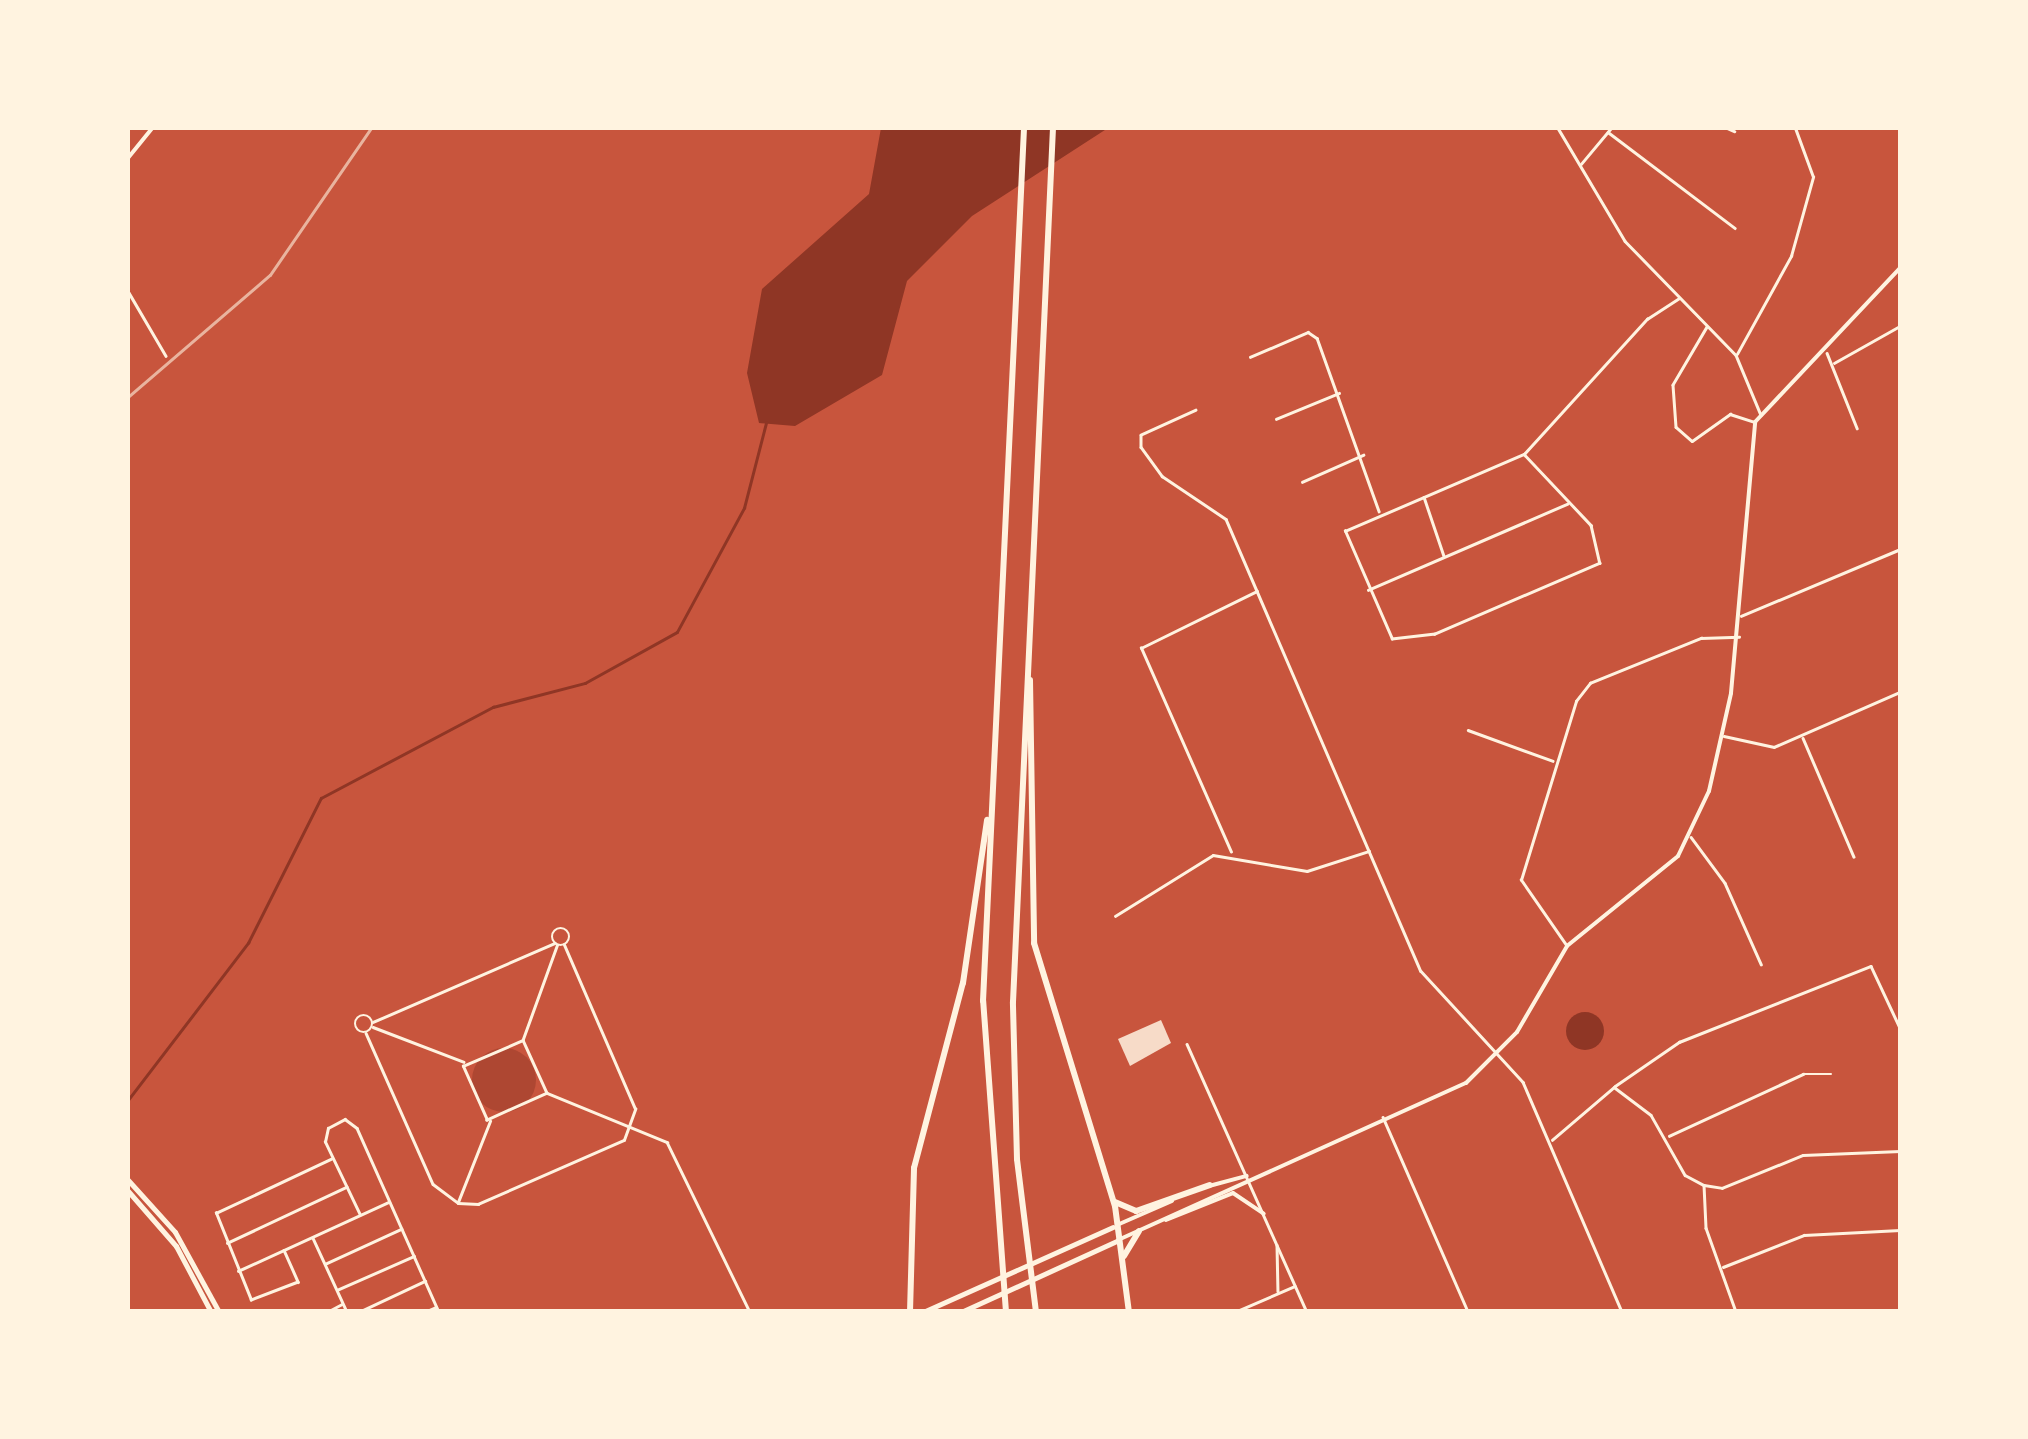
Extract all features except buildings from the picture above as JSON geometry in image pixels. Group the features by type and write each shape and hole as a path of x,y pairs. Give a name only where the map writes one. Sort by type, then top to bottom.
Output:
{"highway":[{"path":"1006,1312 998,1257 983,1056 1024,128"},
{"path":"1036,1312 1026,1247 1012,1002 1052,128"},
{"path":"1028,654 1034,943 1112,1198 1112,1227 1124,1258 1129,1312"},
{"path":"910,1312 914,1168 963,984 992,799"},
{"path":"1112,1198 1131,1212 1210,1185"},
{"path":"1124,1258 1139,1231"}],"main road":[{"path":"128,1180 175,1232 220,1312"},
{"path":"128,1191 176,1246 211,1312"},
{"path":"924,1312 1112,1227"},
{"path":"962,1312 1117,1241"}],"street":[{"path":"128,158 152,128"},
{"path":"1558,128 1626,241 1736,355 1761,415"},
{"path":"1727,128 1734,131"},
{"path":"1736,355 1791,256 1813,177 1795,128"},
{"path":"1580,166 1610,130 1734,228"},
{"path":"1117,1241 1247,1176 1466,1083 1496,1056 1567,946 1691,838 1722,736 1738,637 1755,422 1827,353 1900,268"},
{"path":"128,292 166,356"},
{"path":"1524,454 1599,538 1594,570 1404,642 1386,633 1344,534 1380,513 1524,454 1647,319 1680,298"},
{"path":"1708,325 1673,385 1676,427 1692,441 1730,414 1755,422"},
{"path":"1832,364 1900,326"},
{"path":"1250,357 1308,332 1340,392 1364,455 1380,513"},
{"path":"1827,353 1857,428"},
{"path":"1276,420 1340,392"},
{"path":"1196,410 1141,435 1141,447 1162,476 1226,519 1421,971 1523,1082 1622,1312"},
{"path":"1302,482 1364,455"},
{"path":"1423,495 1445,557"},
{"path":"1367,591 1569,504"},
{"path":"1739,617 1900,548"},
{"path":"1231,852 1141,648 1259,591"},
{"path":"1567,946 1521,880 1555,762 1590,683 1701,638 1738,637"},
{"path":"1722,736 1760,748 1803,737 1900,692"},
{"path":"1468,730 1555,762"},
{"path":"1803,737 1854,857"},
{"path":"1691,838 1725,883 1762,964"},
{"path":"1115,916 1182,868 1231,852 1307,871 1370,850"},
{"path":"458,1204 529,1182 624,1140 633,1126 635,1109 564,945 562,928 522,1040 547,1093 633,1126 676,1154 750,1312"},
{"path":"366,1033 373,1024 556,944 564,945"},
{"path":"1551,1141 1667,1048 1871,966 1900,1028"},
{"path":"458,1204 434,1184 356,1018 465,1063 490,1120"},
{"path":"465,1063 522,1040"},
{"path":"1187,1044 1308,1312"},
{"path":"1668,1136 1803,1074 1831,1074"},
{"path":"1614,1087 1668,1136 1686,1175 1704,1185 1722,1188 1803,1155 1900,1152"},
{"path":"458,1204 490,1120 547,1093"},
{"path":"1383,1116 1468,1312"},
{"path":"360,1216 324,1134 351,1120 438,1309 426,1312"},
{"path":"284,1250 298,1282 254,1301 216,1214 333,1158"},
{"path":"1112,1227 1210,1185 1247,1176"},
{"path":"1704,1185 1704,1216 1736,1312"},
{"path":"226,1243 346,1187"},
{"path":"1152,1225 1234,1193 1264,1214"},
{"path":"238,1271 390,1202"},
{"path":"325,1264 402,1229"},
{"path":"1723,1267 1804,1235 1900,1230"},
{"path":"312,1237 347,1312"},
{"path":"1276,1239 1276,1294"},
{"path":"337,1290 414,1256"},
{"path":"358,1312 425,1281"},
{"path":"1235,1312 1296,1286"},
{"path":"326,1312 343,1303"},
{"path":"1817,1312 1877,1312"}],"shaded area":[{"path":"881,128 1108,128 972,216 907,281 882,375 795,426 759,423 747,373 762,289 869,194"},
{"path":"1585,1012 1598,1018 1604,1031 1598,1044 1585,1050 1572,1044 1566,1031 1572,1018"},
{"path":"504,1048 527,1057 536,1080 527,1103 504,1112 481,1103 472,1080 481,1057"}],"waterway":[{"path":"128,1100 248,943 321,798 493,707 585,683 677,632 744,508 766,423"}],"railway":[{"path":"128,397 270,275 371,128"}]}
